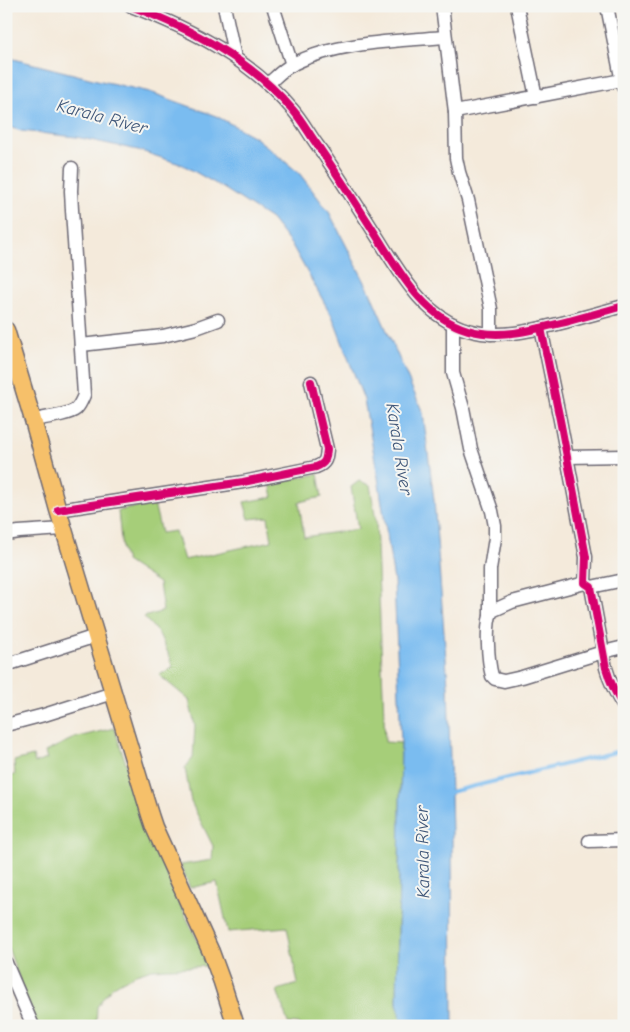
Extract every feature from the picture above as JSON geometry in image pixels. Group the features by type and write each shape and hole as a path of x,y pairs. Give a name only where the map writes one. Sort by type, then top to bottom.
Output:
{"main road":[{"path":"6,330 58,510 154,827 211,952 236,1026"}],"street":[{"path":"131,6 186,29 235,58 268,84 293,110 401,274 422,301 439,315 468,330 491,334 514,333 541,328 624,306"},
{"path":"164,6 166,20"},
{"path":"224,6 235,58"},
{"path":"273,6 292,65"},
{"path":"442,6 455,112 457,165 468,200 488,290 491,309 491,334"},
{"path":"517,6 536,97"},
{"path":"455,112 623,84 608,7"},
{"path":"268,84 283,70 292,65 334,49 392,41 445,37"},
{"path":"33,420 71,412 77,408 84,395 71,200 72,168"},
{"path":"81,345 162,336 196,328 218,320"},
{"path":"454,324 453,373 471,449 492,511 495,526 490,569 490,615"},
{"path":"541,328 586,557 588,585 610,681 624,707"},
{"path":"58,510 243,482 322,465 326,458 327,449 311,382"},
{"path":"567,457 624,456"},
{"path":"6,534 64,529"},
{"path":"624,580 588,585 512,602 492,611 488,620 490,669 492,676 504,681 624,647"},
{"path":"6,665 96,636"},
{"path":"6,725 113,693"},
{"path":"589,841 624,840"},
{"path":"8,971 33,1026"}],"green space":[{"path":"318,474 322,497 299,502 304,537 358,529 351,487 359,481 370,485 376,521 385,742 401,743 397,1003 403,1026 300,1026 299,1024 288,1023 277,990 298,984 287,927 228,932 217,882 190,888 181,865 212,860 213,846 191,802 185,768 193,758 195,726 189,700 159,675 173,668 159,634 144,617 163,611 159,583 126,561 122,550 118,511 154,503 161,533 175,531 184,560 272,541 268,517 249,519 244,502 273,497 270,483"},
{"path":"114,728 143,813 172,888 210,966 152,969 122,981 112,987 97,1007 96,1026 36,1026 6,942 6,776 15,775 14,761 33,756 35,763 47,759 45,752 74,738"}],"water":[{"name":"Karala River","path":"6,57 150,92 216,116 255,137 299,173 329,212 370,292 423,413 434,500 448,685 452,832 453,1026 403,1026 397,1003 401,743 394,581 364,400 333,318 293,247 271,219 225,189 183,165 138,150 76,137 21,131 6,126"}],"waterway":[{"path":"446,793 624,750"}],"cycle path":[{"path":"131,6 176,25 218,47 258,75 275,91 302,122 403,277 425,304 452,324 481,333 506,334 544,327 624,306"},
{"path":"541,328 586,557 585,583 591,587 606,668 618,698 624,707"},
{"path":"58,510 243,482 316,467 322,464 325,460 327,449 311,382"}]}
